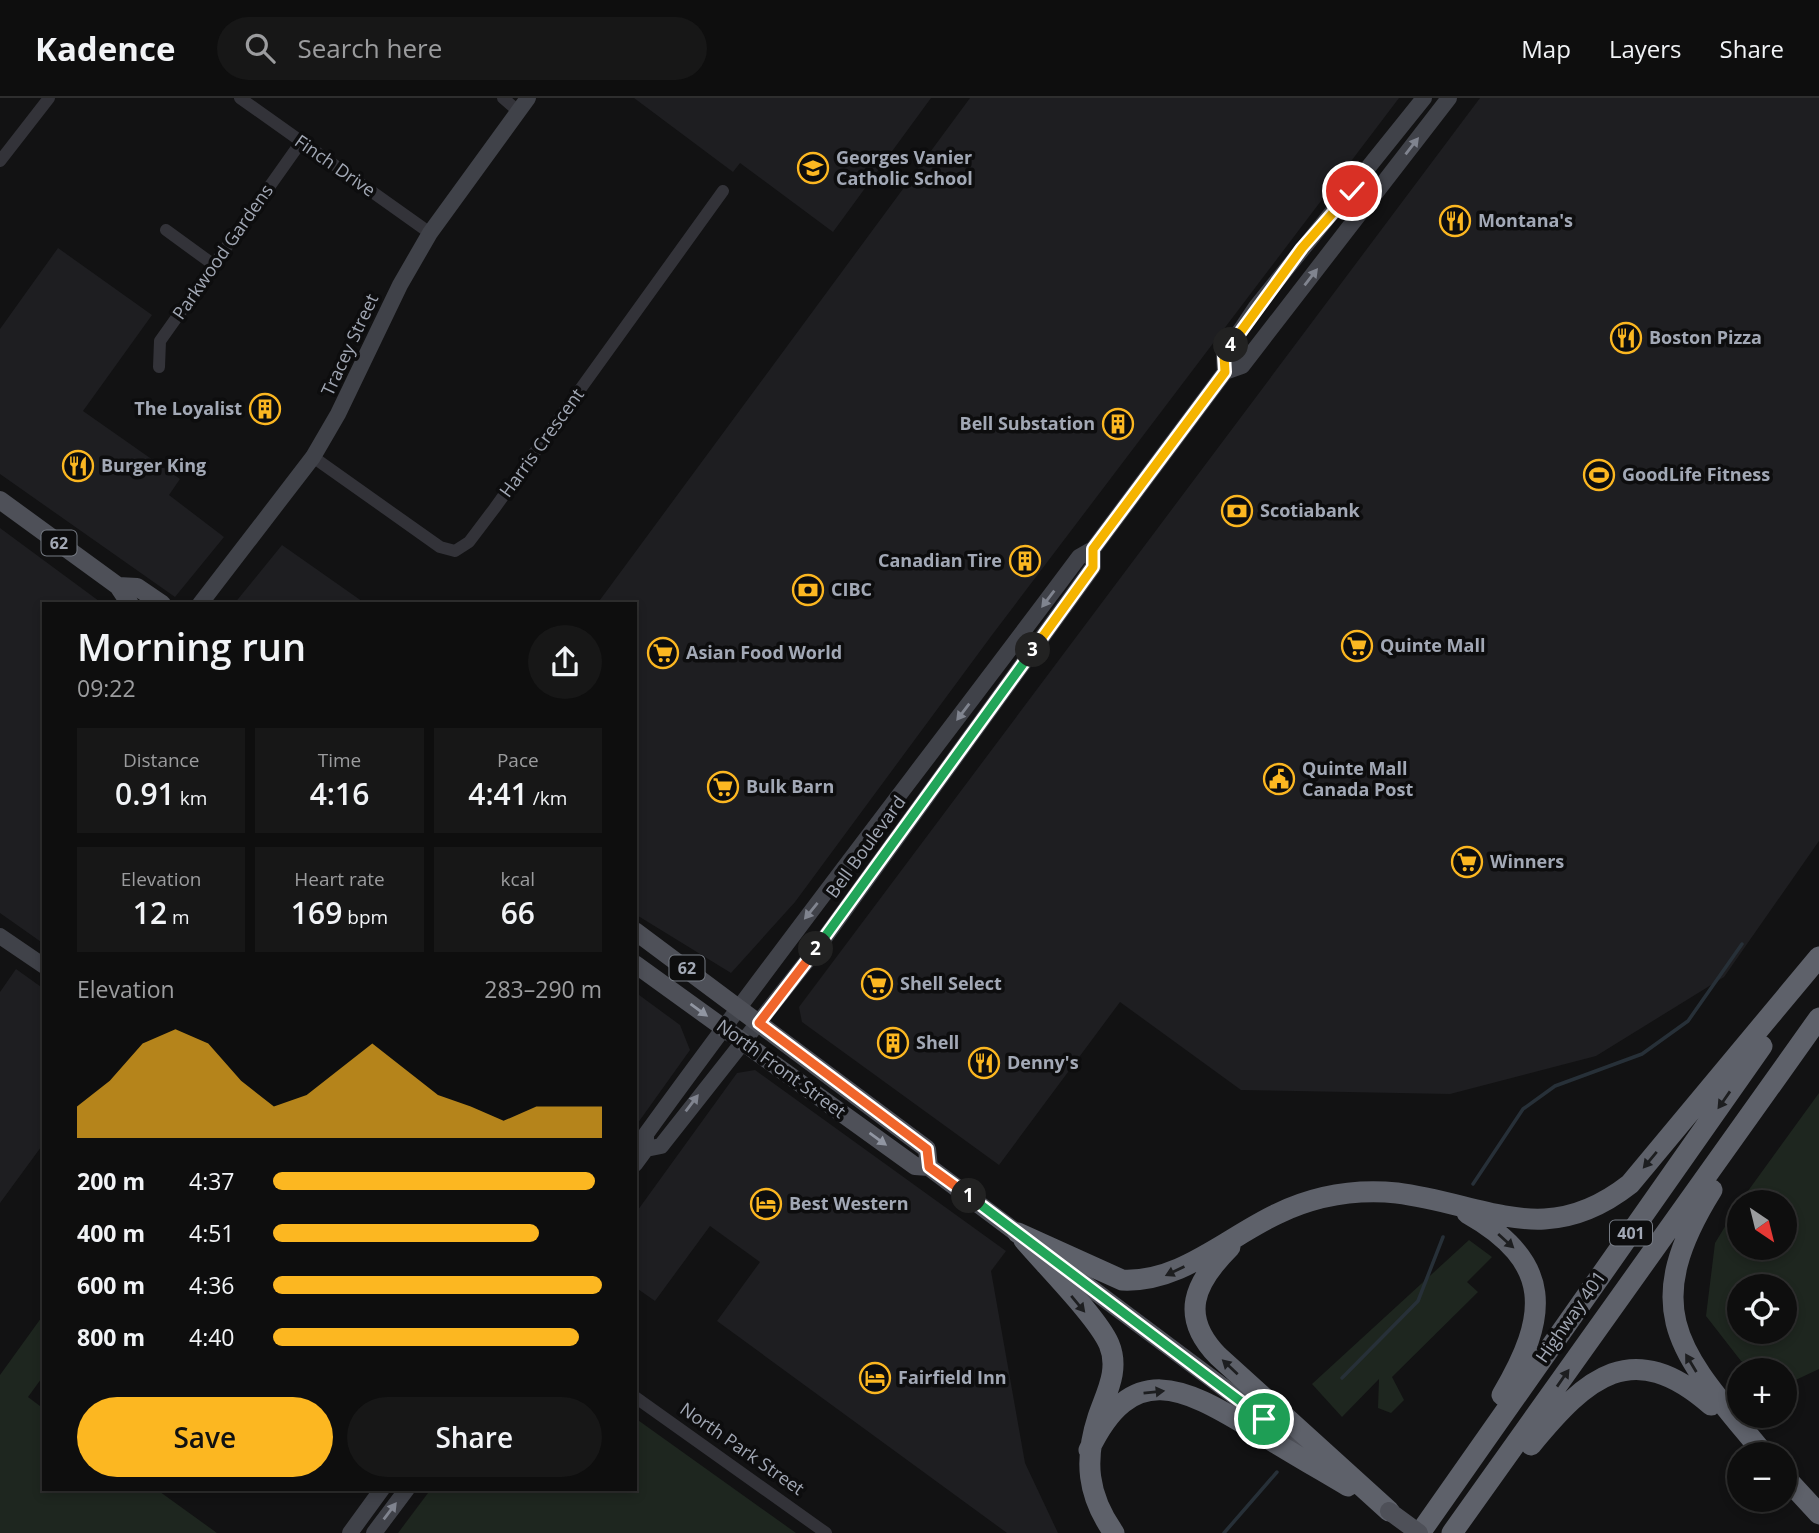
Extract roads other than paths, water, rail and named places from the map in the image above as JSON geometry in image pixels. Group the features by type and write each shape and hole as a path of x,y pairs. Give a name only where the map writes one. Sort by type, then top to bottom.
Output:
{"highway":[{"path":"1018,1233 1122,1280 1140,1281 1175,1272 1255,1226 1301,1204 1353,1192 1397,1193 1525,1218 1557,1220 1594,1208 1612,1198 1647,1165 1819,957"},
{"name":"Highway 401","path":"1421,1530 1819,964"},
{"path":"1455,1533 1560,1409 1591,1384 1623,1371 1655,1371 1689,1387 1764,1454 1689,1360 1674,1319 1672,1283 1682,1246 1702,1205 1818,1020"},
{"name":"Highway 401","path":"1455,1533 1818,1020"},
{"path":"1442,1501 1511,1381 1537,1308 1533,1278 1513,1246 1486,1225 1449,1204"},
{"path":"1255,1226 1228,1249 1204,1278 1194,1307 1199,1333 1218,1356 1389,1511"},
{"path":"1018,1233 1109,1345 1113,1371 1089,1450 1092,1491 1114,1533"},
{"path":"1089,1450 1106,1418 1123,1401 1147,1391 1192,1394 1389,1511"},
{"path":"1797,1490 1819,1514"}],"main road":[{"name":"Bell Boulevard","path":"1225,372 1224,355 1256,307 1424,98"},
{"name":"Bell Boulevard","path":"637,1161 646,1149 646,1133 738,1006 1079,557 1093,549 1225,372 1242,366 1450,98"},
{"name":"Tracey Street","path":"202,602 313,457 338,414 400,285 430,233 523,104"},
{"name":"62","path":"0,500 118,586 129,602"},
{"name":"Bell Boulevard","path":"646,1149 661,1146 818,947 1093,567 1093,549"},
{"name":"62","path":"118,586 137,587 159,602"},
{"name":"North Front Street","path":"637,932 927,1149 929,1167"},
{"path":"0,936 42,965"},
{"name":"North Front Street","path":"637,965 915,1166 929,1167 1156,1340 1389,1511"},
{"path":"350,1533 381,1491"},
{"path":"374,1533 406,1491"},
{"name":"62","path":"1389,1511 1421,1530"}],"street":[{"path":"0,161 49,98"},
{"name":"Finch Drive","path":"240,98 430,233"},
{"path":"503,98 523,104"},
{"name":"Parkwood Gardens","path":"159,367 160,341 301,142"},
{"name":"Harris Crescent","path":"313,457 440,547 455,551 469,541 494,509 723,191"},
{"path":"166,230 214,265"},
{"name":"North Park Street","path":"637,1398 826,1533"}],"waterway":[{"path":"1473,1184 1523,1109 1555,1086 1642,1054 1688,1021 1742,944"},
{"path":"1342,1378 1418,1301 1443,1237"},
{"path":"1224,1533 1277,1472"}],"place":[{"name":"Georges Vanier Catholic School","path":"813,168"},
{"name":"Montana's","path":"1455,221"},
{"name":"Boston Pizza","path":"1626,338"},
{"name":"The Loyalist","path":"265,409"},
{"name":"Bell Substation","path":"1118,424"},
{"name":"Burger King","path":"78,466"},
{"name":"GoodLife Fitness","path":"1599,475"},
{"name":"Scotiabank","path":"1237,511"},
{"name":"Canadian Tire","path":"1025,561"},
{"name":"CIBC","path":"808,590"},
{"name":"Quinte Mall","path":"1357,646"},
{"name":"Asian Food World","path":"663,653"},
{"name":"Quinte Mall Canada Post","path":"1279,779"},
{"name":"Bulk Barn","path":"723,787"},
{"name":"Winners","path":"1467,862"},
{"name":"Shell Select","path":"877,984"},
{"name":"Shell","path":"893,1043"},
{"name":"Denny's","path":"984,1063"},
{"name":"Best Western","path":"766,1204"},
{"name":"Fairfield Inn","path":"875,1378"}]}
